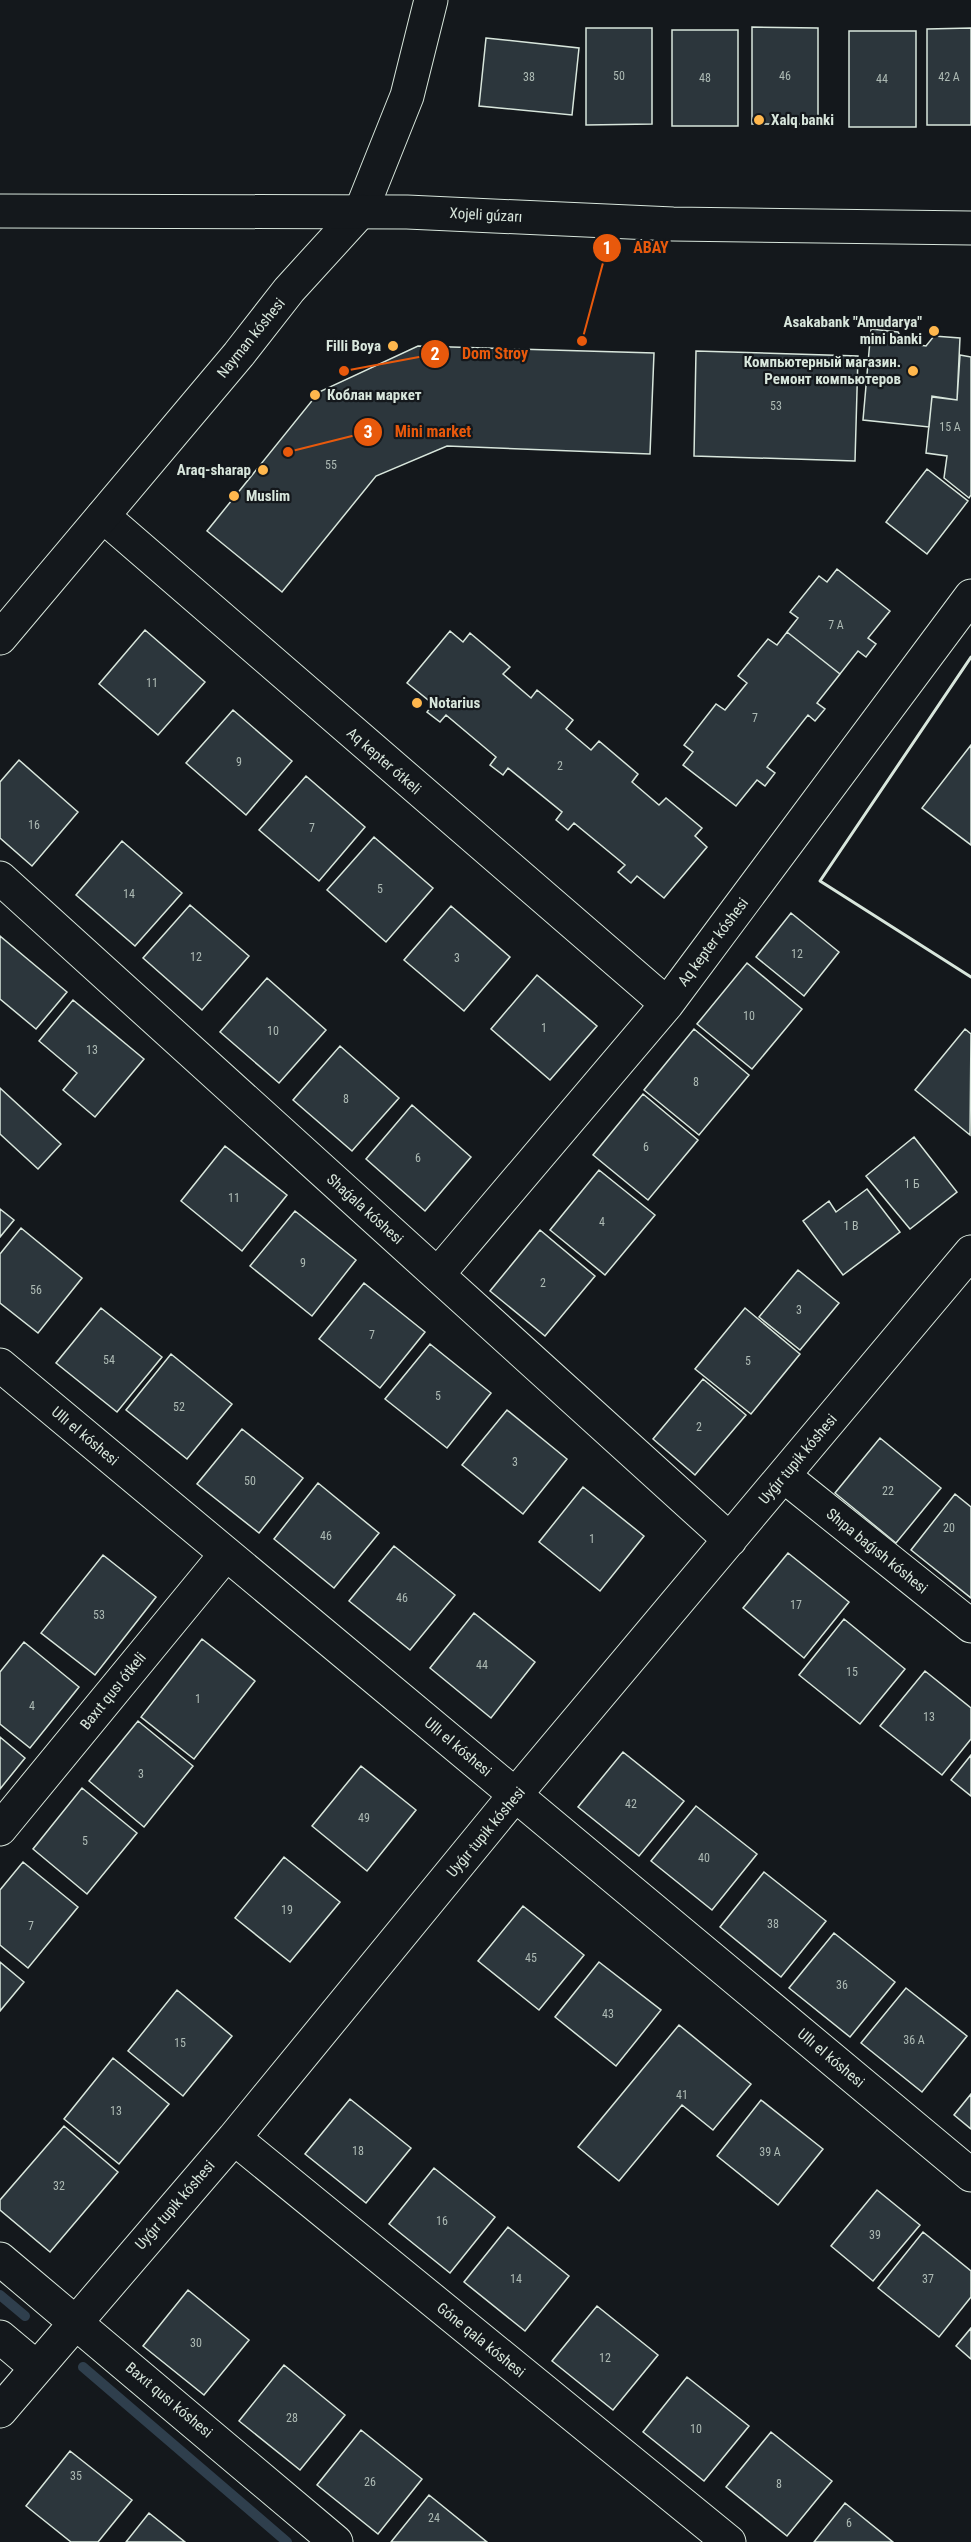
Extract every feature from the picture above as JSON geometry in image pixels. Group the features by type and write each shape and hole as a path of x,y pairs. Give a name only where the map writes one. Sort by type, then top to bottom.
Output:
{"street":[{"name":"Nayman kóshesi","path":"0,638 290,290 361,211 406,96 431,0"},
{"name":"Xojeli gúzarı","path":"0,211 361,211 673,224 971,228"},
{"name":"Aq kepter ótkeli","path":"103,516 667,1004"},
{"name":"Aq kepter kóshesi","path":"438,1274 667,1004 971,596"},
{"name":"Shaǵala kóshesi","path":"0,879 730,1540"},
{"name":"Uyǵır tupik kóshesi","path":"0,2411 234,2138 515,1795 971,1252"},
{"name":"Ullı el kóshesi","path":"0,1365 971,2175"},
{"name":"Shıpa baǵısh kóshesi","path":"784,1476 971,1626"},
{"name":"Baxıt qusı ótkeli","path":"0,1829 226,1554"},
{"name":"Góne qala kóshesi","path":"234,2138 729,2542"},
{"name":"Baxıt qusı kóshesi","path":"0,2259 336,2542"},
{"path":"0,2337 37,2368"}],"building":[{"path":"752,27 818,28 818,124 752,124"},
{"path":"586,28 652,28 652,124 586,125"},
{"path":"971,28 971,125 927,125 927,29"},
{"path":"672,30 738,30 738,126 672,126"},
{"path":"849,31 916,31 916,127 849,127"},
{"path":"486,38 579,48 572,115 479,106"},
{"name":"Компьютерный магазин. Ремонт компьютеров","path":"871,329 898,332 905,343 926,346 934,336 960,338 957,400 932,396 929,427 863,420"},
{"path":"418,346 654,353 650,454 447,446 376,476 282,592 207,531 319,392"},
{"path":"696,351 858,356 855,461 694,456"},
{"path":"960,355 971,357 971,495 969,498 944,478 947,456 926,453 932,397 957,400"},
{"path":"927,469 968,501 927,554 886,522"},
{"path":"837,569 890,611 868,638 876,644 866,657 858,651 840,674 787,632 798,618 790,612 819,576 827,582"},
{"path":"145,630 205,682 158,735 99,684"},
{"path":"450,631 463,642 470,633 510,667 503,674 531,698 537,690 573,720 566,729 591,750 599,741 638,774 632,782 659,805 666,798 702,828 695,836 707,847 664,898 637,876 631,883 618,872 625,865 574,823 568,830 556,820 562,812 508,768 503,775 490,765 496,757 446,715 440,722 427,712 433,704 407,683"},
{"path":"787,632 840,674 817,703 825,709 815,721 808,715 767,767 775,773 765,786 757,780 736,806 683,765 693,752 684,745 716,704 725,710 747,683 738,676 768,639 777,645"},
{"path":"233,710 292,761 246,815 186,763"},
{"path":"971,745 971,845 922,808"},
{"path":"19,760 78,812 32,866 0,838 0,782"},
{"path":"306,776 365,827 319,881 259,830"},
{"path":"374,837 433,888 386,942 327,890"},
{"path":"122,841 182,893 135,946 76,895"},
{"path":"190,905 249,956 202,1010 143,958"},
{"path":"451,906 510,957 464,1011 404,960"},
{"path":"791,913 839,952 804,996 756,957"},
{"path":"0,936 67,992 36,1029 0,999"},
{"path":"747,963 802,1009 752,1069 697,1024"},
{"path":"537,975 597,1026 550,1080 491,1029"},
{"path":"267,978 326,1030 279,1083 220,1032"},
{"path":"73,1000 144,1059 95,1117 63,1090 77,1073 39,1041"},
{"path":"694,1029 749,1075 699,1135 644,1090"},
{"path":"965,1029 971,1034 970,1135 915,1090"},
{"path":"340,1046 399,1098 352,1151 293,1100"},
{"path":"0,1088 61,1144 38,1169 0,1134"},
{"path":"643,1094 698,1140 648,1200 593,1155"},
{"path":"412,1105 471,1157 425,1211 366,1159"},
{"path":"914,1137 957,1192 910,1229 866,1176"},
{"path":"225,1146 287,1195 242,1251 181,1201"},
{"path":"599,1170 655,1215 605,1275 550,1230"},
{"path":"867,1189 900,1232 843,1275 803,1221 829,1201 836,1212"},
{"path":"0,1209 14,1220 0,1237"},
{"path":"295,1211 356,1260 312,1316 250,1266"},
{"path":"21,1228 82,1278 38,1333 0,1303 0,1254"},
{"path":"540,1230 595,1276 545,1336 490,1291"},
{"path":"798,1270 839,1303 800,1350 759,1317"},
{"path":"364,1283 425,1332 380,1388 319,1339"},
{"path":"101,1308 162,1357 117,1412 56,1363"},
{"path":"745,1308 800,1354 751,1414 695,1369"},
{"path":"430,1344 491,1393 447,1448 385,1399"},
{"path":"171,1354 232,1404 187,1459 126,1410"},
{"path":"703,1379 746,1415 695,1475 653,1439"},
{"path":"507,1410 567,1459 523,1514 462,1465"},
{"path":"242,1429 303,1478 259,1533 197,1484"},
{"path":"880,1438 941,1488 896,1543 835,1493"},
{"path":"318,1483 379,1533 334,1588 274,1539"},
{"path":"583,1487 644,1536 600,1591 539,1542"},
{"path":"955,1494 971,1507 971,1598 911,1550"},
{"path":"394,1546 455,1595 410,1650 349,1601"},
{"path":"788,1553 849,1602 804,1658 743,1608"},
{"path":"103,1555 156,1597 95,1675 41,1633"},
{"path":"474,1613 535,1662 491,1718 430,1668"},
{"path":"844,1619 905,1669 860,1724 799,1675"},
{"path":"202,1639 255,1681 194,1759 141,1717"},
{"path":"24,1642 79,1687 30,1748 0,1724 0,1672"},
{"path":"925,1671 971,1708 971,1739 942,1775 880,1726"},
{"path":"138,1721 193,1766 144,1827 89,1781"},
{"path":"0,1737 25,1758 0,1789"},
{"path":"623,1752 684,1801 639,1856 578,1807"},
{"path":"971,1755 971,1796 951,1780"},
{"path":"361,1766 416,1810 367,1871 312,1826"},
{"path":"82,1788 137,1833 87,1894 33,1849"},
{"path":"696,1806 757,1854 712,1910 651,1861"},
{"path":"284,1857 340,1902 290,1962 235,1918"},
{"path":"23,1862 78,1907 28,1968 0,1945 0,1890"},
{"path":"764,1872 826,1921 781,1977 720,1927"},
{"path":"523,1906 584,1955 539,2010 478,1961"},
{"path":"834,1933 895,1982 850,2037 789,1988"},
{"path":"0,1962 24,1982 0,2011"},
{"path":"599,1962 661,2010 616,2066 555,2017"},
{"path":"906,1988 967,2036 922,2092 861,2043"},
{"path":"177,1990 232,2036 183,2096 128,2051"},
{"path":"679,2025 751,2084 713,2130 682,2105 619,2181 578,2147"},
{"path":"113,2058 169,2104 119,2164 64,2119"},
{"path":"971,2094 971,2129 954,2115"},
{"path":"350,2099 411,2148 366,2203 305,2154"},
{"path":"761,2100 823,2149 778,2205 717,2156"},
{"path":"64,2126 118,2172 50,2252 0,2210 0,2200"},
{"path":"434,2168 495,2217 450,2273 389,2224"},
{"path":"877,2190 920,2225 873,2281 831,2246"},
{"path":"508,2227 569,2276 525,2331 464,2282"},
{"path":"923,2232 971,2271 971,2297 939,2337 878,2288"},
{"path":"188,2290 249,2340 204,2395 143,2346"},
{"path":"597,2306 658,2355 613,2410 552,2361"},
{"path":"971,2328 971,2359 956,2346"},
{"path":"284,2365 345,2415 300,2470 239,2421"},
{"path":"687,2377 749,2426 704,2481 643,2432"},
{"path":"361,2430 422,2479 378,2534 317,2485"},
{"path":"771,2432 832,2481 787,2536 726,2487"},
{"path":"70,2451 132,2500 98,2542 71,2542 26,2506"},
{"path":"429,2495 487,2542 391,2542"},
{"path":"845,2503 893,2542 814,2542"},
{"path":"149,2513 185,2542 126,2542"}],"waterway":[{"path":"0,2295 25,2316"},
{"path":"83,2367 287,2542"}],"wall":[{"path":"971,657 820,881 971,977"}],"place":[{"name":"Xalq banki","path":"759,120"},
{"name":"Asakabank \"Amudarya\" mini banki","path":"934,331"},
{"name":"ABAY","path":"582,341"},
{"name":"Filli Boya","path":"393,346"},
{"name":"Dom Stroy","path":"344,371"},
{"name":"Компьютерный магазин. Ремонт компьютеров","path":"913,371"},
{"name":"Коблан маркет","path":"315,395"},
{"name":"Mini market","path":"288,452"},
{"name":"Araq-sharap","path":"263,470"},
{"name":"Muslim","path":"234,496"},
{"name":"Notarius","path":"417,703"}]}
